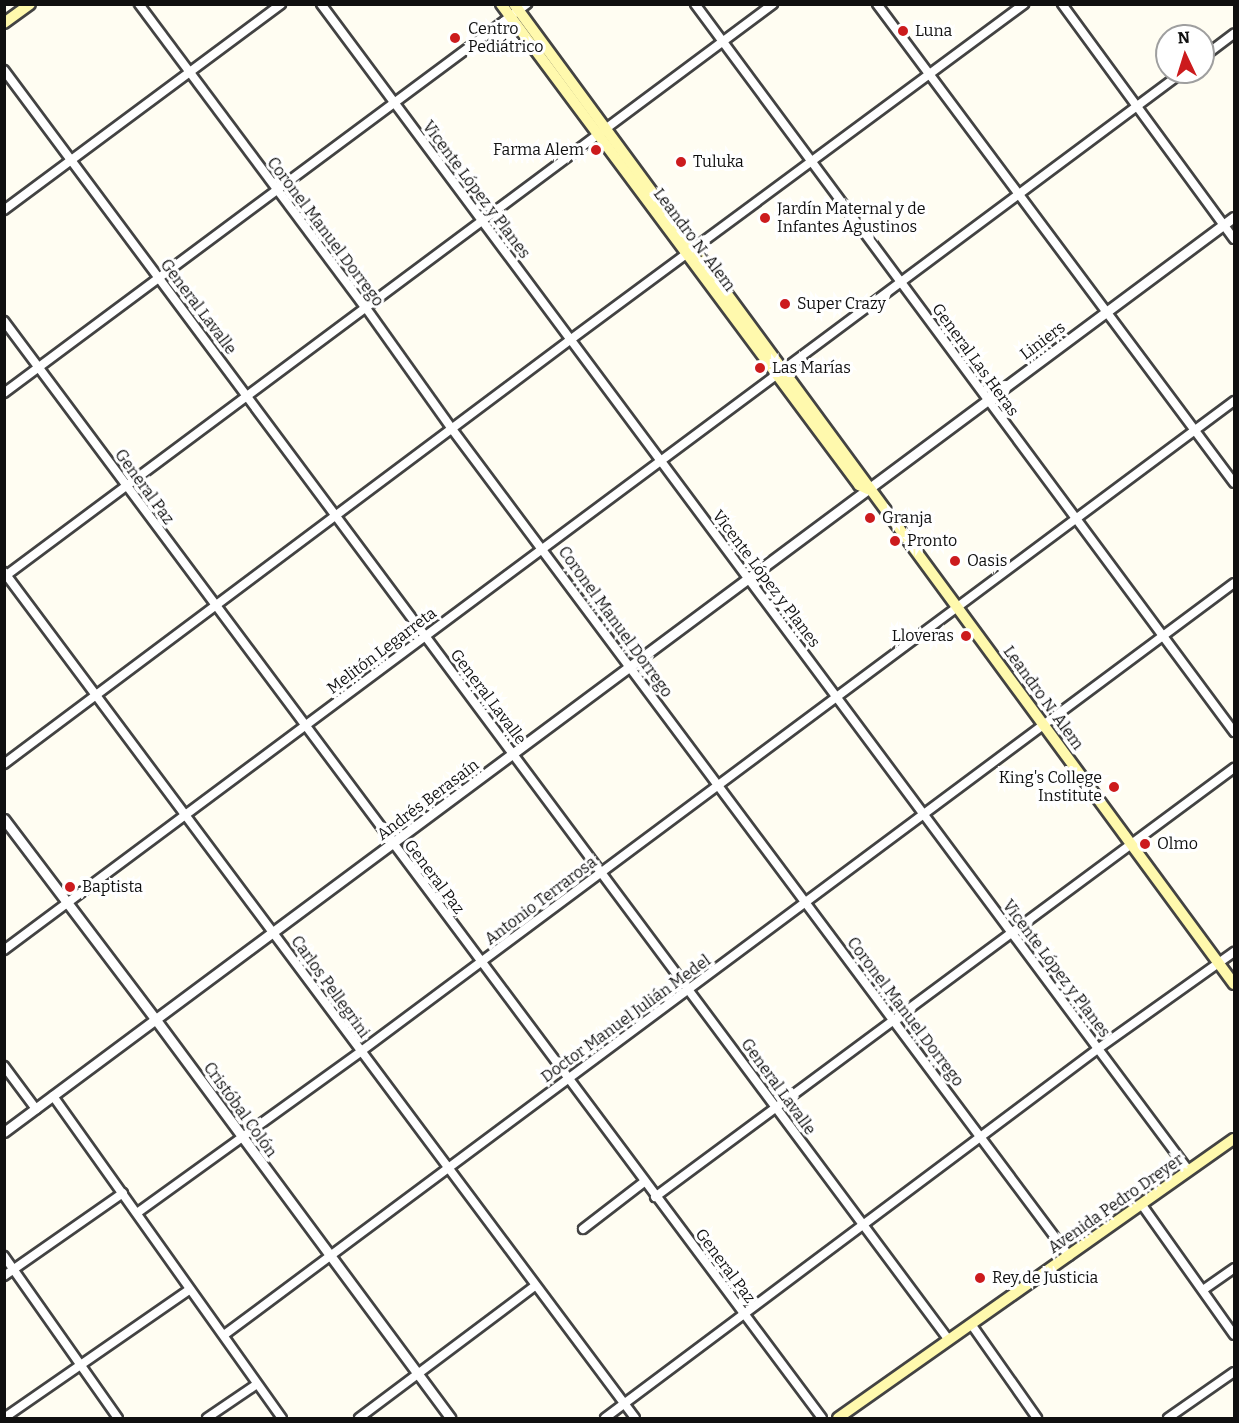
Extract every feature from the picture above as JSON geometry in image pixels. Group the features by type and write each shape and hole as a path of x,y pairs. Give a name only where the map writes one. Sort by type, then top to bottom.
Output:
{"main road":[{"path":"4,23 30,4"},
{"name":"Leandro N. Alem","path":"501,4 518,9 602,133 781,373 859,485 868,489 957,606 1234,984"},
{"name":"Avenida Pedro Dreyer","path":"838,1419 1234,1139"}],"street":[{"name":"Coronel Manuel Dorrego","path":"139,4 366,308 452,429 1069,1256"},
{"path":"4,210 281,4"},
{"name":"Vicente López y Planes","path":"321,4 1189,1171"},
{"name":"General Las Heras","path":"695,4 1234,732"},
{"path":"5,574 127,486 773,4"},
{"path":"877,4 1234,483"},
{"path":"4,764 570,340 812,162 928,73 1024,4"},
{"path":"1062,4 1234,239"},
{"path":"4,393 518,9"},
{"path":"1215,48 1234,34"},
{"name":"General Lavalle","path":"4,70 949,1340"},
{"name":"Melitón Legarreta","path":"4,950 1167,84"},
{"name":"Liniers","path":"868,489 1234,217"},
{"name":"General Paz","path":"4,321 214,606 822,1419"},
{"name":"Antonio Terrarosa","path":"137,1213 360,1052 1234,401"},
{"name":"Andrés Berasaín","path":"4,1132 631,668 868,489"},
{"name":"Carlos Pellegrini","path":"5,574 635,1419"},
{"name":"Doctor Manuel Julián Medel","path":"224,1335 1234,583"},
{"path":"655,1197 1234,768"},
{"name":"Cristóbal Colón","path":"4,819 156,1020 451,1419"},
{"path":"605,1419 1099,1048 1234,952"},
{"path":"4,1066 36,1108"},
{"path":"53,1096 282,1419"},
{"path":"584,1229 644,1182"},
{"path":"4,1276 123,1193"},
{"path":"1142,1205 1234,1335"},
{"path":"4,1256 118,1419"},
{"path":"1203,1290 1234,1268"},
{"path":"359,1419 535,1286"},
{"path":"4,1418 190,1289"},
{"path":"971,1324 1037,1419"},
{"path":"1168,1419 1234,1372"},
{"path":"207,1419 257,1384"}],"place":[{"name":"Luna","path":"903,31"},
{"name":"Centro Pediátrico","path":"455,38"},
{"name":"Farma Alem","path":"596,150"},
{"name":"Tuluka","path":"681,162"},
{"name":"Jardín Maternal y de Infantes Agustinos","path":"765,218"},
{"name":"Super Crazy","path":"785,304"},
{"name":"Las Marías","path":"760,368"},
{"name":"Granja","path":"870,518"},
{"name":"Pronto","path":"895,541"},
{"name":"Oasis","path":"955,561"},
{"name":"Lloveras","path":"966,636"},
{"name":"King's College Institute","path":"1114,787"},
{"name":"Olmo","path":"1145,844"},
{"name":"Baptista","path":"70,887"},
{"name":"Rey de Justicia","path":"980,1278"}]}
